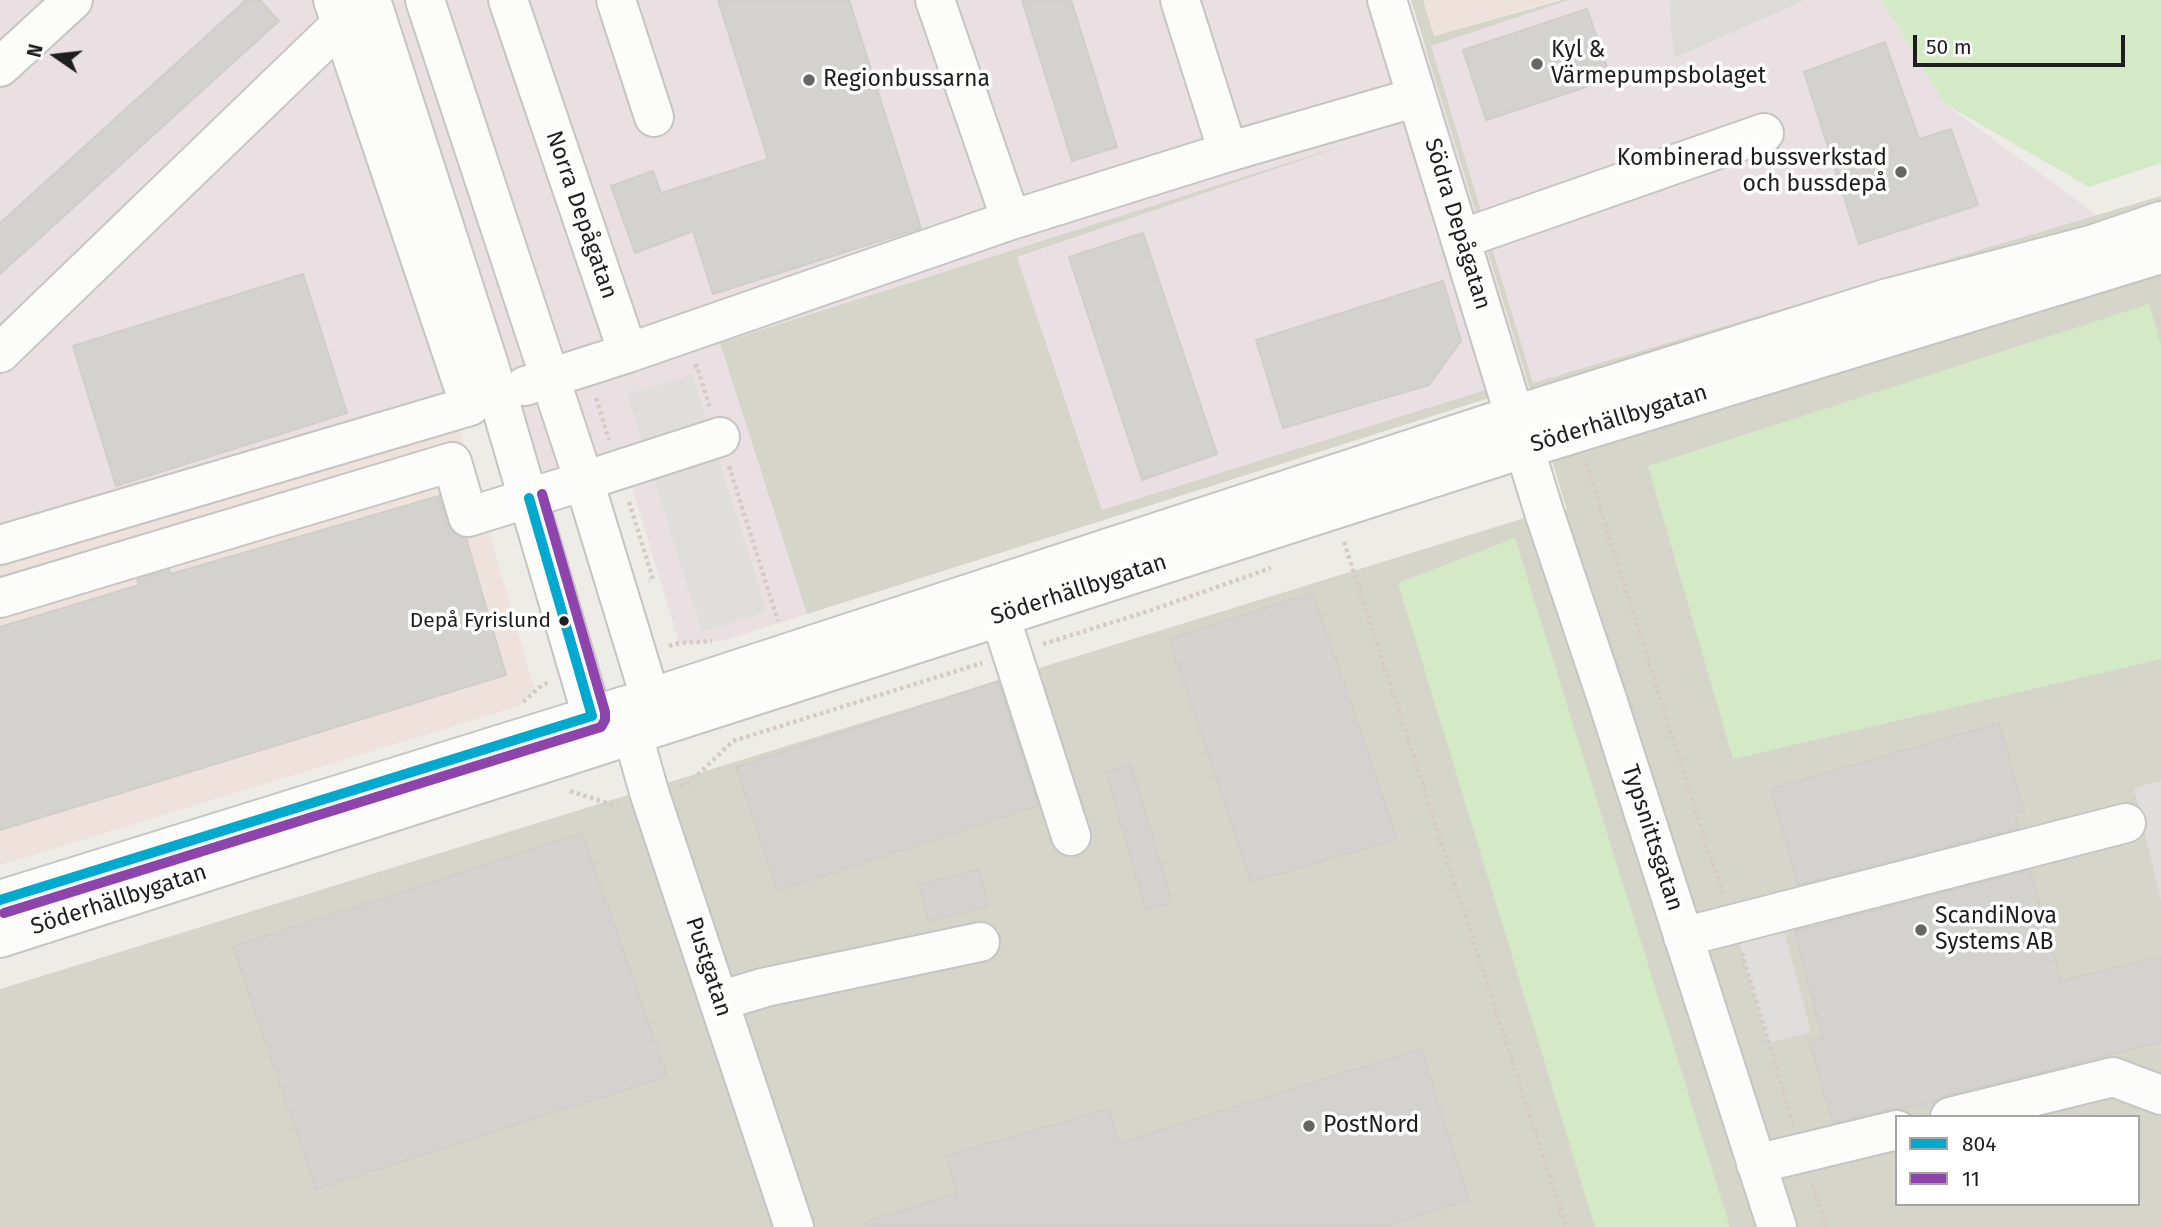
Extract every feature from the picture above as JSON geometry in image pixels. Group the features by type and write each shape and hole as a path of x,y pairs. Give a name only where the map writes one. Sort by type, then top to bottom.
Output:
{"street":[{"path":"0,67 73,0"},
{"path":"371,0 484,401"},
{"path":"425,0 584,481 626,721"},
{"name":"Norra Depågatan","path":"508,0 628,353"},
{"path":"616,0 654,117"},
{"path":"935,0 1011,220"},
{"path":"1180,0 1228,152"},
{"name":"Södra Depågatan","path":"1387,0 1520,432"},
{"path":"0,353 337,12 484,401 626,721"},
{"path":"0,545 484,401 1011,220 1228,152 1417,97"},
{"path":"1461,239 1764,133"},
{"name":"Söderhällbygatan","path":"0,900 1000,616 1520,432 1885,299 2091,244 2161,221"},
{"name":"Söderhällbygatan","path":"0,938 626,721 1520,432 2161,254"},
{"name":"Typsnittsgatan","path":"1520,432 1777,1227"},
{"path":"0,598 452,462 468,517 720,437"},
{"path":"1000,616 1071,836"},
{"name":"Pustgatan","path":"626,721 794,1227"},
{"path":"1683,937 2126,823"},
{"path":"719,1001 765,986 979,942"},
{"path":"1958,1115 2113,1077 2161,1095"},
{"path":"1756,1164 1895,1130"}],"path":[{"path":"1584,457 1707,847 1734,924 1826,1227"},
{"path":"1344,541 1566,1227"}],"shaded area":[{"path":"0,0 1391,0 1408,53 1569,0 1669,0 1674,59 1806,0 1881,0 1945,104 2097,215 1508,392 722,641 679,643 623,457 526,488 489,422 0,563"},
{"path":"1411,0 1423,0 1434,36 1569,0 1431,46 1533,383 2161,196 2161,1227 0,1227 0,989 1544,512 1567,510"},
{"path":"1423,0 1557,0 1434,36"},
{"path":"1669,0 1806,0 1673,59"},
{"path":"1360,140 1017,257 1102,510 1498,386 1508,392 807,614 720,343"},
{"path":"692,374 767,612 702,632 627,394"},
{"path":"460,431 535,691 519,706 0,865 0,563"},
{"path":"2161,781 2161,900 2134,788"},
{"path":"1779,912 1811,1032 1768,1043 1734,924"}],"green space":[{"path":"1881,0 2161,0 2161,163 2089,187 1945,104"},
{"path":"2149,304 2161,345 2161,659 1733,759 1648,466"},
{"path":"1515,538 1730,1227 1595,1227 1398,583"}],"building":[{"path":"246,0 260,0 279,21 0,274 0,223"},
{"name":"Regionbussarna","path":"718,0 849,0 921,228 713,294 693,231 635,253 611,186 653,171 661,193 768,159"},
{"path":"1022,0 1071,0 1117,147 1072,161"},
{"name":"Kyl & Värmepumpsbolaget","path":"1587,9 1611,79 1486,120 1463,50"},
{"name":"Kombinerad bussverkstad och bussdepå","path":"1885,42 1919,139 1951,129 1978,205 1859,244 1804,72"},
{"path":"1143,233 1217,454 1142,480 1069,257"},
{"path":"303,274 347,413 116,486 73,346"},
{"path":"1443,281 1461,341 1429,385 1283,428 1256,340"},
{"path":"439,496 447,523 453,532 466,538 506,675 0,830 0,627 139,585 137,580 169,570 171,574"},
{"path":"1313,593 1397,839 1251,882 1169,639"},
{"path":"998,681 1038,805 778,891 736,767"},
{"name":"ScandiNova Systems AB","path":"1999,723 2024,811 2015,813 2019,828 1798,885 1771,789"},
{"path":"1131,764 1172,902 1146,910 1106,772"},
{"path":"582,833 667,1076 316,1189 233,947"},
{"path":"979,870 988,906 928,921 919,885"},
{"path":"2030,870 2061,981 2161,957 2161,1042 1945,1096 1936,1101 1833,1123 1809,1041 1823,1038 1795,931"},
{"name":"PostNord","path":"1421,1049 1469,1200 1382,1227 866,1227 865,1222 957,1193 946,1156 1109,1109 1119,1143"}],"transit line":[{"name":"11","path":"4,913 601,727 605,712 542,494"},
{"name":"804","path":"0,900 592,716 529,498"}],"place":[{"name":"Kyl & Värmepumpsbolaget","path":"1537,64"},
{"name":"Regionbussarna","path":"809,80"},
{"name":"Kombinerad bussverkstad och bussdepå","path":"1901,172"},
{"name":"Depå Fyrislund","path":"564,621"},
{"name":"ScandiNova Systems AB","path":"1921,930"},
{"name":"PostNord","path":"1309,1126"}]}
